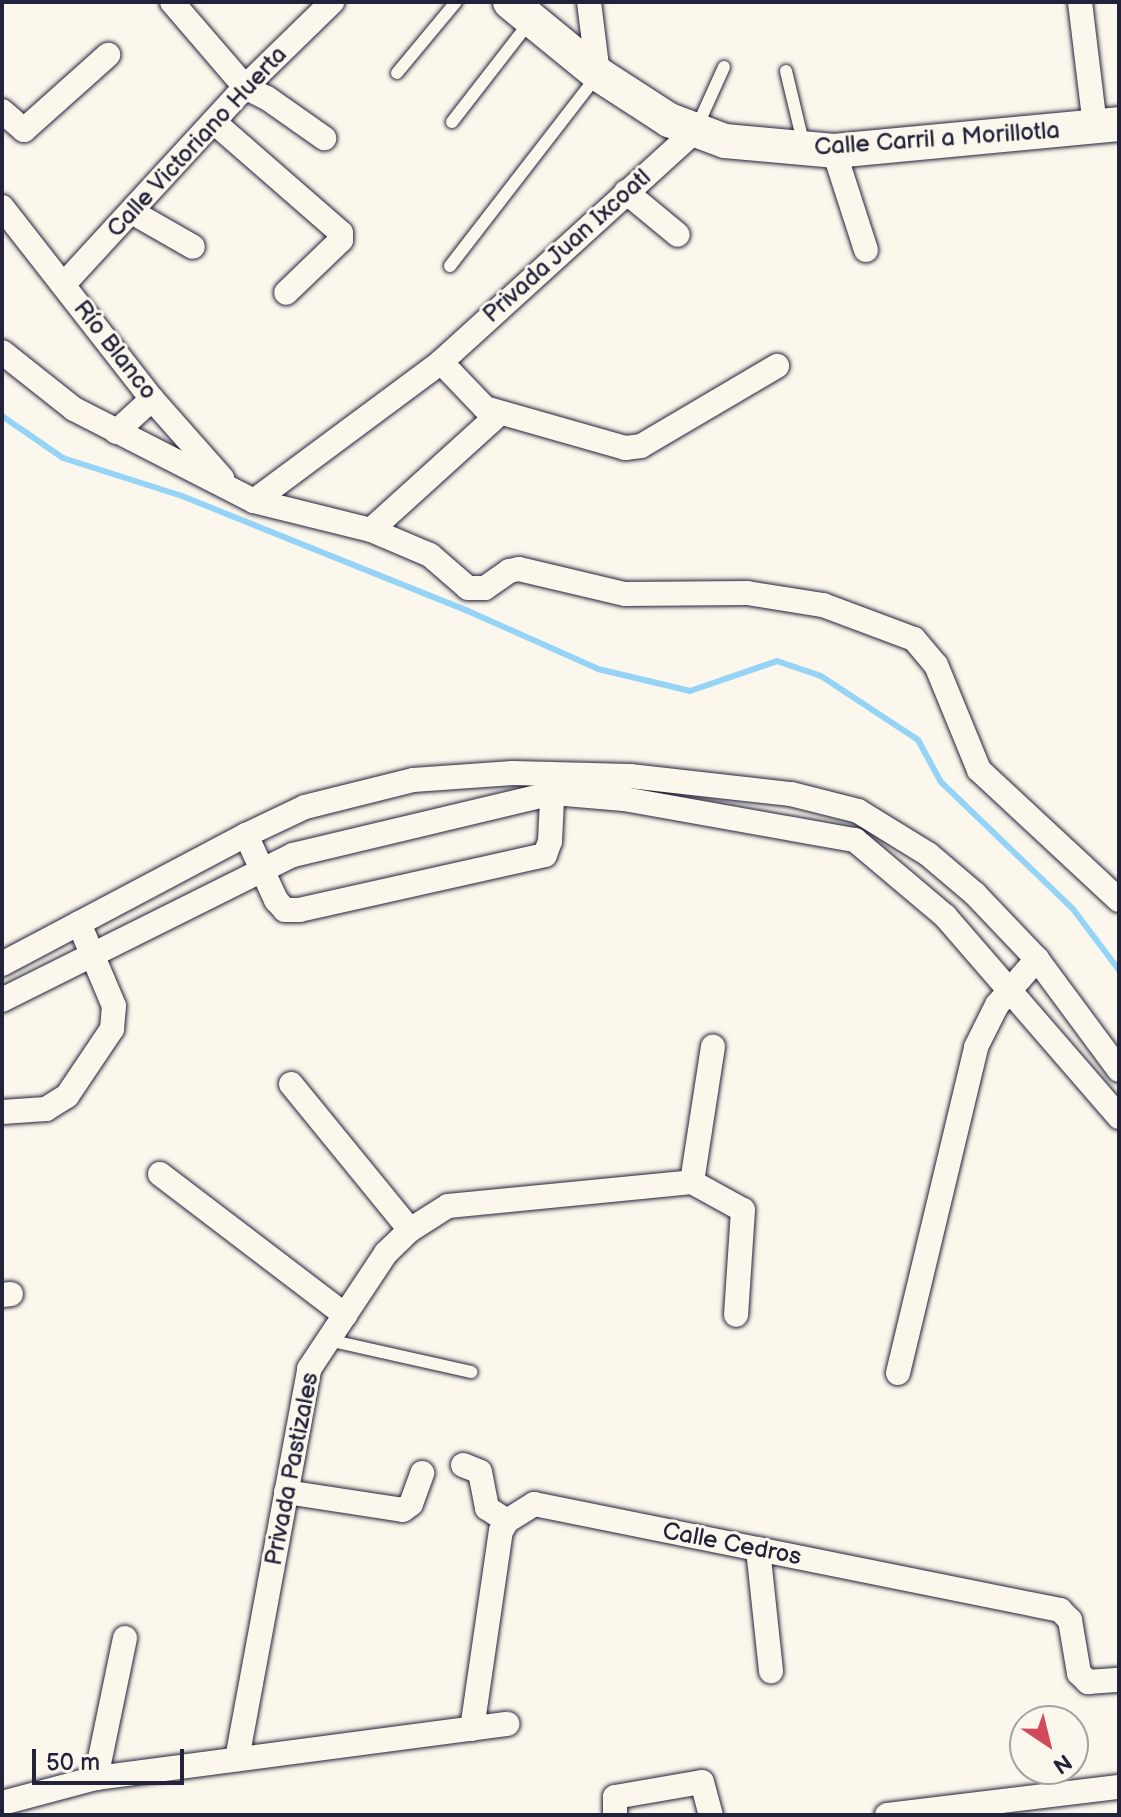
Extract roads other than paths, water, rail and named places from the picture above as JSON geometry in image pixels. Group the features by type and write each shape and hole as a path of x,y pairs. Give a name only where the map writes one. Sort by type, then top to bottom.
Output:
{"street":[{"path":"172,2 245,87 267,98 324,138"},
{"name":"Calle Victoriano Huerta","path":"64,284 245,87 332,2"},
{"path":"589,2 598,74"},
{"path":"1080,2 1107,125"},
{"name":"Calle Carril a Morillotla","path":"521,10 598,74 694,132 725,141 819,150 1107,125"},
{"path":"2,111 24,130 108,55"},
{"path":"215,123 341,233 341,240 286,293"},
{"name":"Privada Juan Ixcoatl","path":"254,501 441,362 694,132"},
{"path":"819,150 866,250"},
{"path":"626,192 678,235"},
{"name":"Río Blanco","path":"2,207 152,399 232,489"},
{"path":"132,212 193,247"},
{"path":"2,352 74,409 116,432 254,501 371,530 430,555 468,588 477,590 509,571 519,569 625,594 747,593 823,605 914,639 936,665 979,770 1114,884"},
{"path":"441,362 485,408 499,414 561,427 625,448 641,446 777,366"},
{"path":"116,432 152,399"},
{"path":"371,530 499,414"},
{"path":"2,964 305,807 413,780 553,783 630,776 791,794 858,811 928,854 975,894 1037,959 1119,1070"},
{"path":"246,835 285,910 299,910 545,855 550,841 553,783"},
{"path":"2,1000 293,855 553,783 624,799 849,836 945,916 1010,987 1119,1117"},
{"path":"2,1112 46,1109 67,1096 112,1029 114,1006 79,923"},
{"path":"898,1373 976,1047 1010,987 1037,959"},
{"path":"713,1047 692,1182 743,1210 736,1315"},
{"path":"291,1084 410,1230"},
{"path":"160,1174 345,1315"},
{"name":"Privada Pastizales","path":"237,1759 309,1369 386,1253 410,1230 448,1206 692,1182"},
{"path":"463,1465 480,1472 487,1508 507,1521 501,1531 472,1729"},
{"path":"286,1492 403,1510 411,1504 422,1473"},
{"name":"Calle Cedros","path":"507,1521 534,1504 1060,1610 1070,1620 1079,1673 1088,1682 1119,1680"},
{"path":"758,1549 771,1671"},
{"path":"96,1778 125,1638"},
{"path":"2,1803 96,1778 507,1724"},
{"path":"615,1815 615,1797 702,1782 711,1815"},
{"path":"887,1815 1119,1787"}],"lane":[{"path":"397,73 456,2"},
{"path":"452,122 521,10"},
{"path":"694,132 724,67"},
{"path":"786,71 819,150"},
{"path":"450,266 598,74"},
{"path":"328,1340 471,1372"}],"waterway":[{"path":"2,416 63,458 182,496 468,611 598,669 690,691 777,661 821,676 918,740 941,782 1073,909 1119,970"}]}
